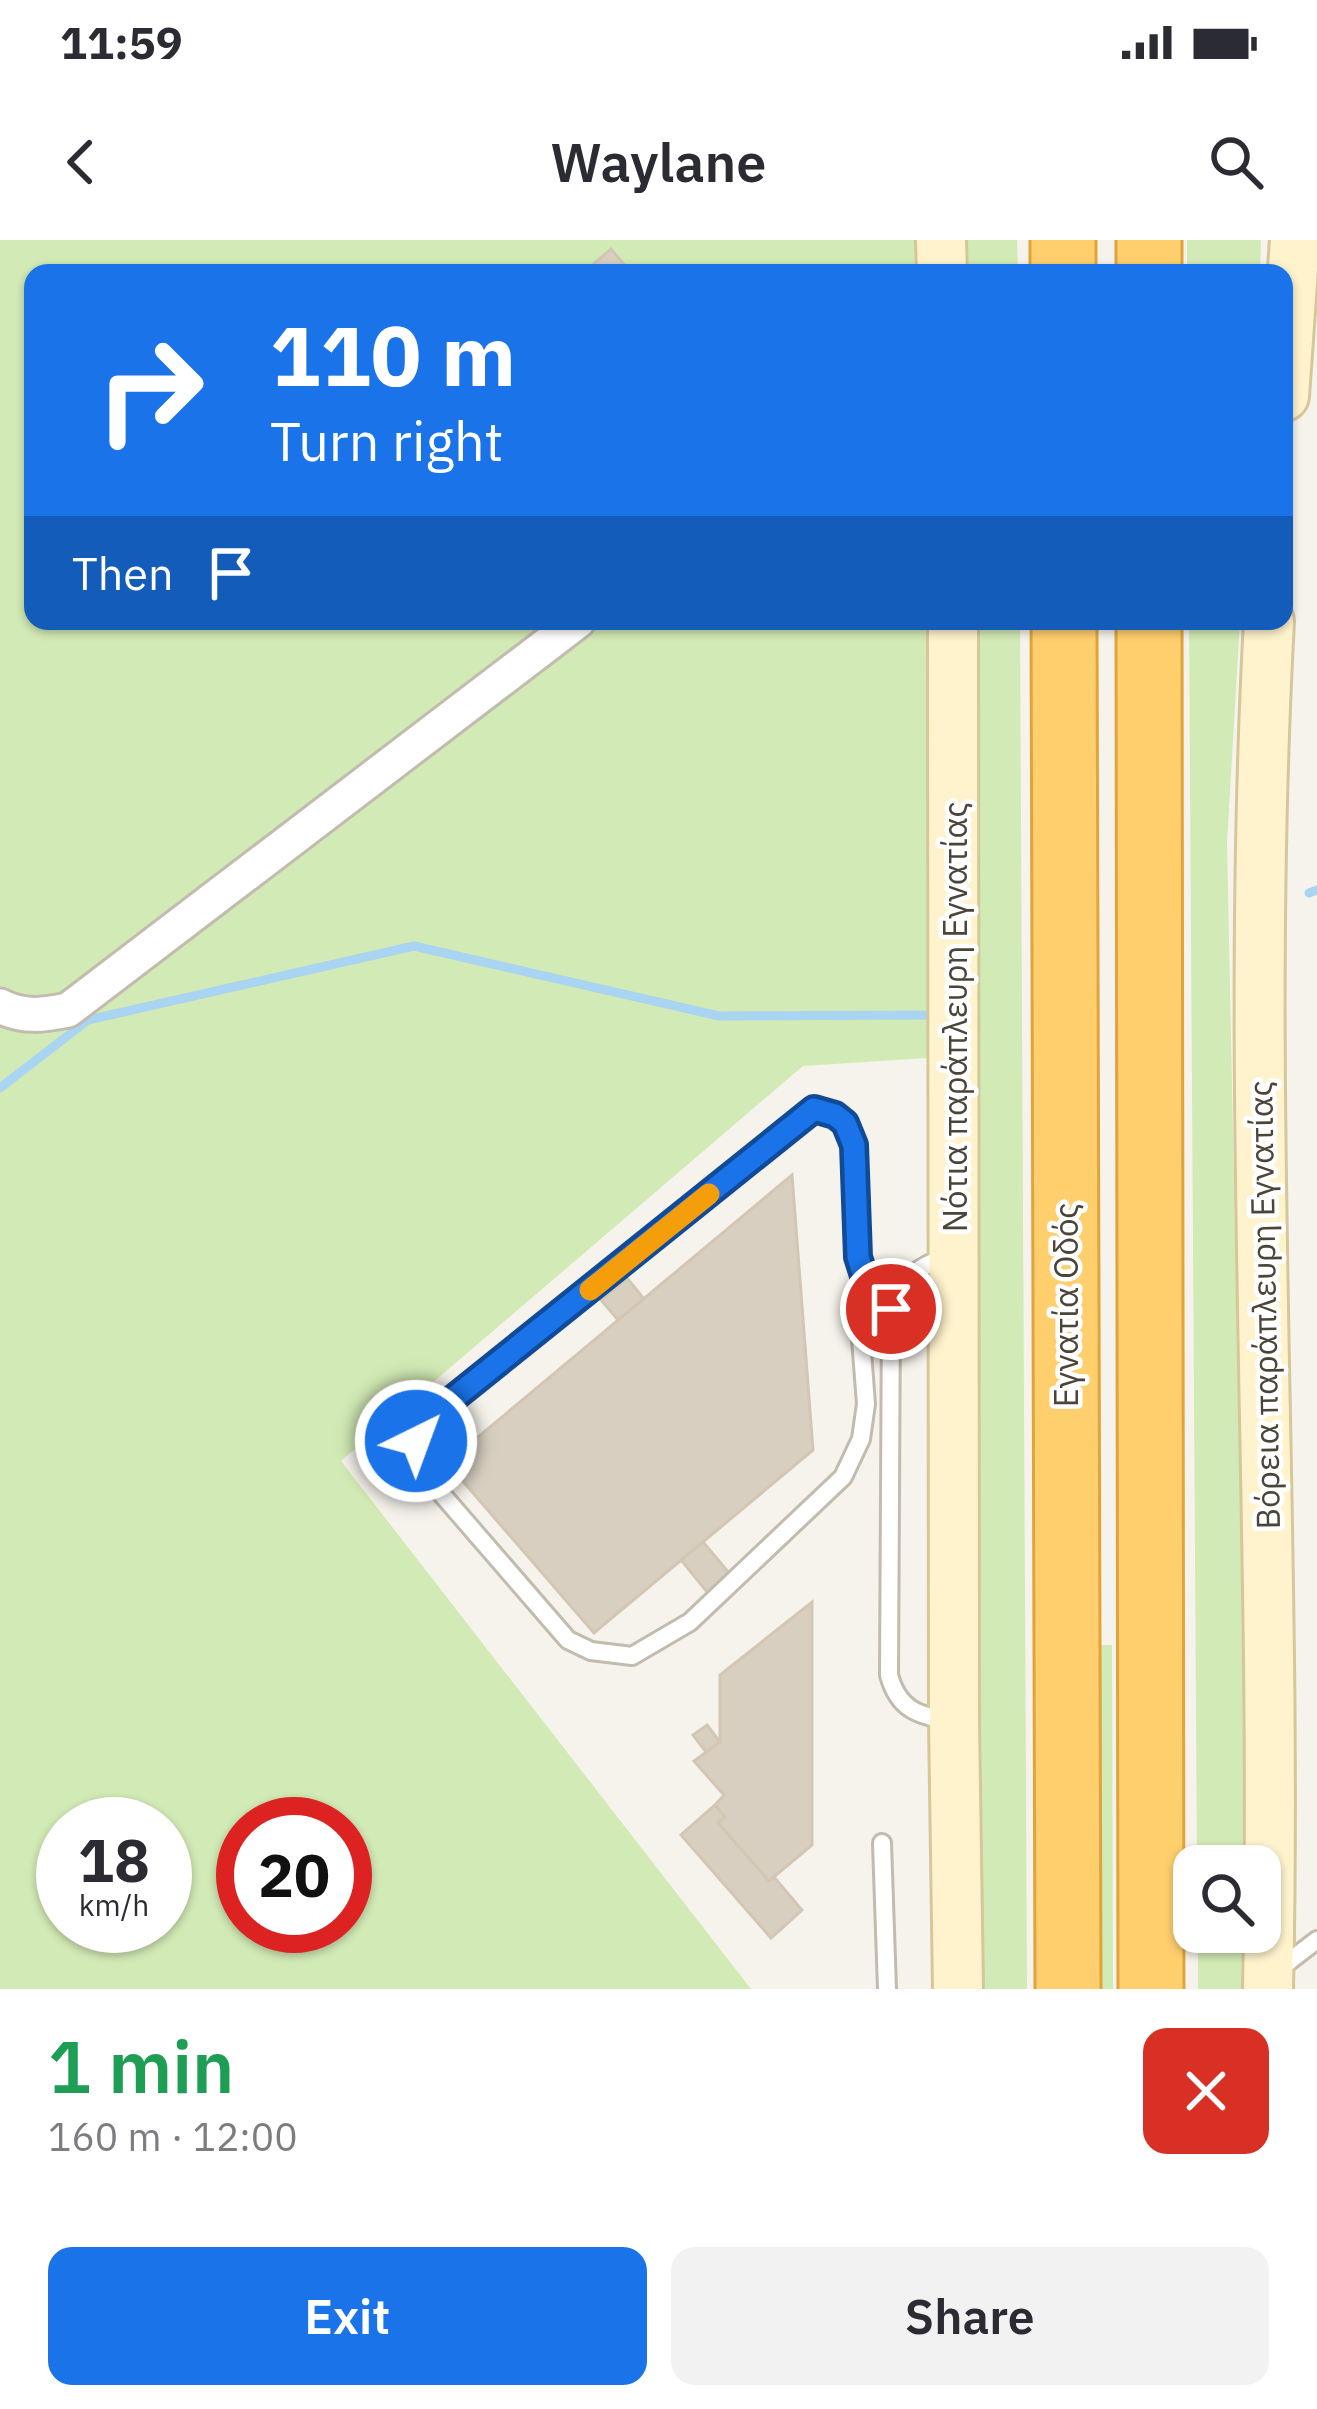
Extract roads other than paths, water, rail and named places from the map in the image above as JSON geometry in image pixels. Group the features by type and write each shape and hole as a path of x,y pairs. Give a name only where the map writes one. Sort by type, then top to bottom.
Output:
{"highway":[{"name":"Εγνατία Οδός","path":"1064,630 1068,1989"},
{"path":"1149,630 1151,1989"}],"street":[{"path":"0,1006 38,1016 68,1010 566,630"},
{"name":"Νότια παράπλευρη Εγνατίας","path":"953,630 958,1989"},
{"name":"Βόρεια παράπλευρη Εγνατίας","path":"1269,630 1258,932 1269,1983"}],"lane":[{"path":"867,1285 860,1313 866,1404 861,1439 843,1477 689,1622 632,1655 591,1652 568,1640 433,1484 422,1465 416,1441 424,1422 814,1109 845,1123 854,1145 858,1257 867,1285 895,1300"},
{"path":"954,1721 930,1718 906,1707 894,1694 889,1675 891,1309 910,1274 955,1256"},
{"path":"882,1843 887,1989"},
{"path":"1269,1983 1317,1940"}],"waterway":[{"path":"1309,893 1317,890"},
{"path":"0,1088 88,1020 414,946 719,1016 938,1015"}]}
